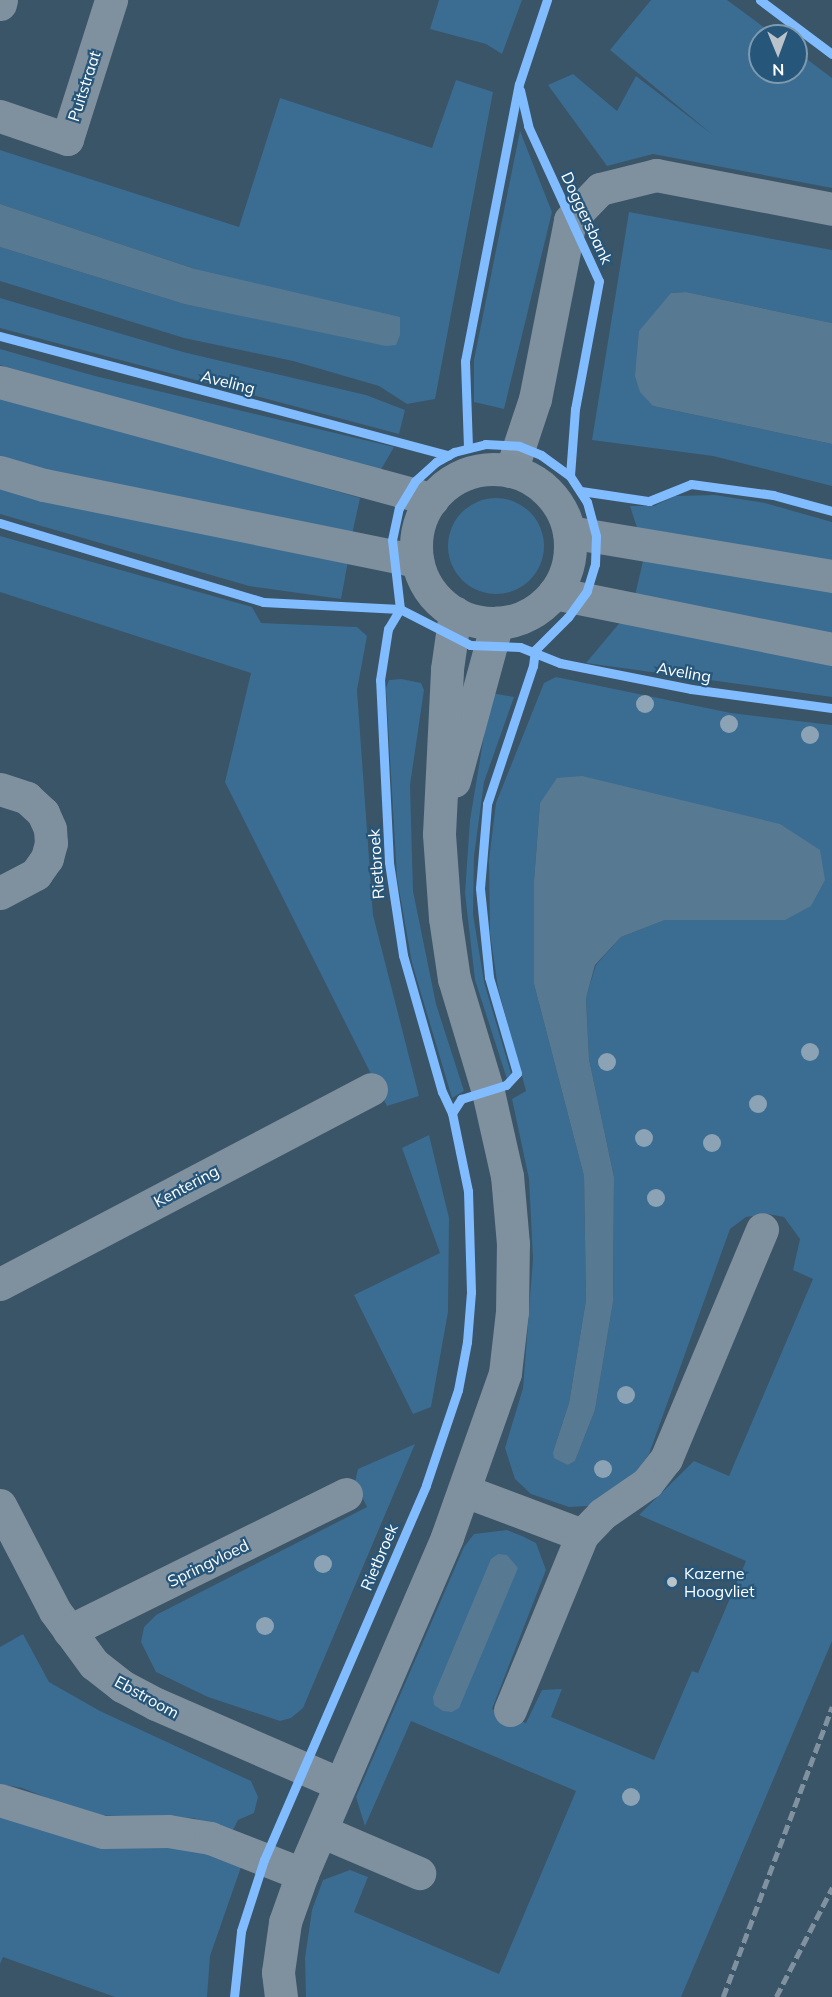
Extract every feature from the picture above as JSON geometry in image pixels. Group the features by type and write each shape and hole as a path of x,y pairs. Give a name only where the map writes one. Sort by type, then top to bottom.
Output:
{"main road":[{"path":"0,382 432,499"},
{"path":"511,471 546,490 558,505 569,532 568,564 554,593 531,613 497,623 477,621 455,613 430,591 417,561 417,534 432,499 468,473 511,471"},
{"path":"0,472 44,485 417,561"},
{"path":"569,532 832,576"},
{"path":"554,593 832,649"}],"street":[{"name":"Puitstraat","path":"0,116 67,139 111,0"},
{"name":"Doggersbank","path":"511,471 535,399 570,220 600,189 656,175 832,209"},
{"path":"280,1997 278,1972 285,1922 302,1874 465,1491 505,1373 512,1311 513,1244 505,1165 488,1092 454,979 445,918 439,834 447,669 455,613"},
{"path":"439,834 497,623"},
{"path":"0,789 27,798 43,813 50,828 51,843 47,858 36,874 0,893"},
{"name":"Kentering","path":"0,1284 372,1089"},
{"path":"510,1710 582,1535 602,1514 646,1483 666,1459 762,1229"},
{"path":"465,1491 582,1535"},
{"name":"Springvloed","path":"69,1631 346,1494"},
{"name":"Ebstroom","path":"0,1504 69,1631 94,1664 122,1686 215,1732 340,1784"},
{"path":"0,1800 103,1832 168,1831 210,1838 302,1874"},
{"path":"321,1830 419,1873"}],"shaded area":[{"path":"439,0 522,0 502,54 486,44 430,29"},
{"path":"651,0 727,0 760,24 748,24 748,84 808,84 808,60 832,78 832,188 653,154 607,166 548,85 573,74 617,111 636,76 713,135 610,50"},
{"path":"456,80 493,92 435,399 407,404 379,386 293,361 184,338 0,281 0,247 184,304 396,345 195,269 0,204 0,150 239,227 280,98 432,148"},
{"path":"520,131 552,212 504,409 474,402 474,360"},
{"path":"0,204 195,269 400,317 400,335 396,345 386,346 184,304 0,247"},
{"path":"629,212 832,250 832,323 686,292 671,293 653,406 832,444 832,486 713,456 592,440"},
{"path":"686,292 832,323 832,444 653,406 640,392 635,376 639,331 671,293"},
{"path":"0,298 183,352 366,395 405,410 399,434 0,328"},
{"path":"0,349 95,376 394,447 379,473 0,365"},
{"path":"0,394 360,498 352,535 72,476 0,457"},
{"path":"0,486 349,556 341,599 249,586 0,514"},
{"path":"715,495 765,503 832,522 832,564 639,534 630,506 654,506 675,496"},
{"path":"496,498 514,502 530,512 540,528 544,546 540,564 530,580 514,590 496,594 478,590 462,580 452,564 448,546 452,528 462,512 478,502"},
{"path":"0,536 252,607 261,623 357,627 367,636 357,690 373,915 419,1096 387,1106 225,782 251,673 0,592"},
{"path":"644,557 832,590 832,635 635,595"},
{"path":"622,620 832,663 832,697 586,663"},
{"path":"556,677 731,713 832,725 832,1641 681,1997 306,1997 305,1958 312,1910 323,1880 350,1870 368,1877 354,1912 499,1974 576,1791 411,1721 365,1826 356,1797 464,1547 474,1534 507,1530 536,1543 546,1570 492,1709 526,1723 542,1690 562,1689 551,1717 654,1760 692,1671 698,1673 746,1561 639,1515 694,1461 729,1476 813,1279 793,1270 800,1239 784,1217 768,1214 746,1217 730,1229 649,1454 632,1478 588,1506 569,1507 531,1494 515,1479 505,1448 523,1388 533,1259 529,1179 512,1099 526,1091 498,988 490,933 489,860 496,803 544,683","holes":["540,803 785,920 665,920 621,937 596,965 586,997 589,1059 614,1177 613,1302 595,1410 575,1461 568,1465 553,1452 569,1403 586,1300 584,1176 534,984 534,881"]},
{"path":"401,679 421,683 424,690 410,785 413,891 436,1004 464,1091 452,1098 412,963 397,878 386,688 389,680"},
{"path":"491,693 514,697 484,782 474,856 473,914 484,982 511,1073 507,1079 475,980 465,893 470,820"},
{"path":"582,776 780,824 820,850 825,880 811,906 785,920 665,920 621,937 595,965 586,998 589,1059 614,1177 613,1302 595,1410 575,1461 568,1465 554,1458 553,1452 569,1403 586,1300 584,1176 534,984 534,881 540,803 557,778"},
{"path":"429,1135 449,1218 448,1312 431,1407 413,1414 354,1295 440,1253 402,1148"},
{"path":"415,1444 303,1708 291,1718 280,1721 208,1697 156,1672 141,1642 144,1627 156,1615 367,1507 355,1482 358,1469"},
{"path":"498,1554 507,1555 518,1568 459,1708 452,1712 443,1711 434,1705 433,1697 491,1559"},
{"path":"23,1634 49,1682 100,1711 251,1781 258,1797 254,1813 238,1820 233,1830 193,1818 90,1815 22,1788 0,1784 0,1647"},
{"path":"0,1815 185,1844 241,1867 210,1956 207,1997 115,1997 3,1957 0,1964"}],"railway":[{"path":"723,1997 832,1707"},
{"path":"776,1997 832,1888"}],"cycle path":[{"path":"468,447 465,361 519,84 547,0"},
{"path":"760,0 832,54"},
{"path":"520,90 528,126 599,281 575,409 570,476"},
{"name":"Aveling","path":"0,336 448,455"},
{"path":"400,609 392,540 399,508 415,481 436,462 454,452 485,444 519,446 541,455 570,476 587,502 596,536 595,564 587,591 568,617 535,650"},
{"path":"581,491 649,501 691,484 773,495 832,511"},
{"name":"Aveling","path":"0,523 263,602 400,609 470,645 520,647 560,663 691,689 832,708"},
{"name":"Rietbroek","path":"234,1997 241,1931 264,1860 426,1485 458,1390 467,1342 471,1292 468,1191 452,1113 442,1092 403,955 389,862 380,680 388,629 400,609"},
{"path":"452,1113 461,1099 506,1085 517,1073 489,977 480,888 487,804 533,666 535,650"}],"place":[{"name":"Kazerne Hoogvliet","path":"672,1582"}]}
